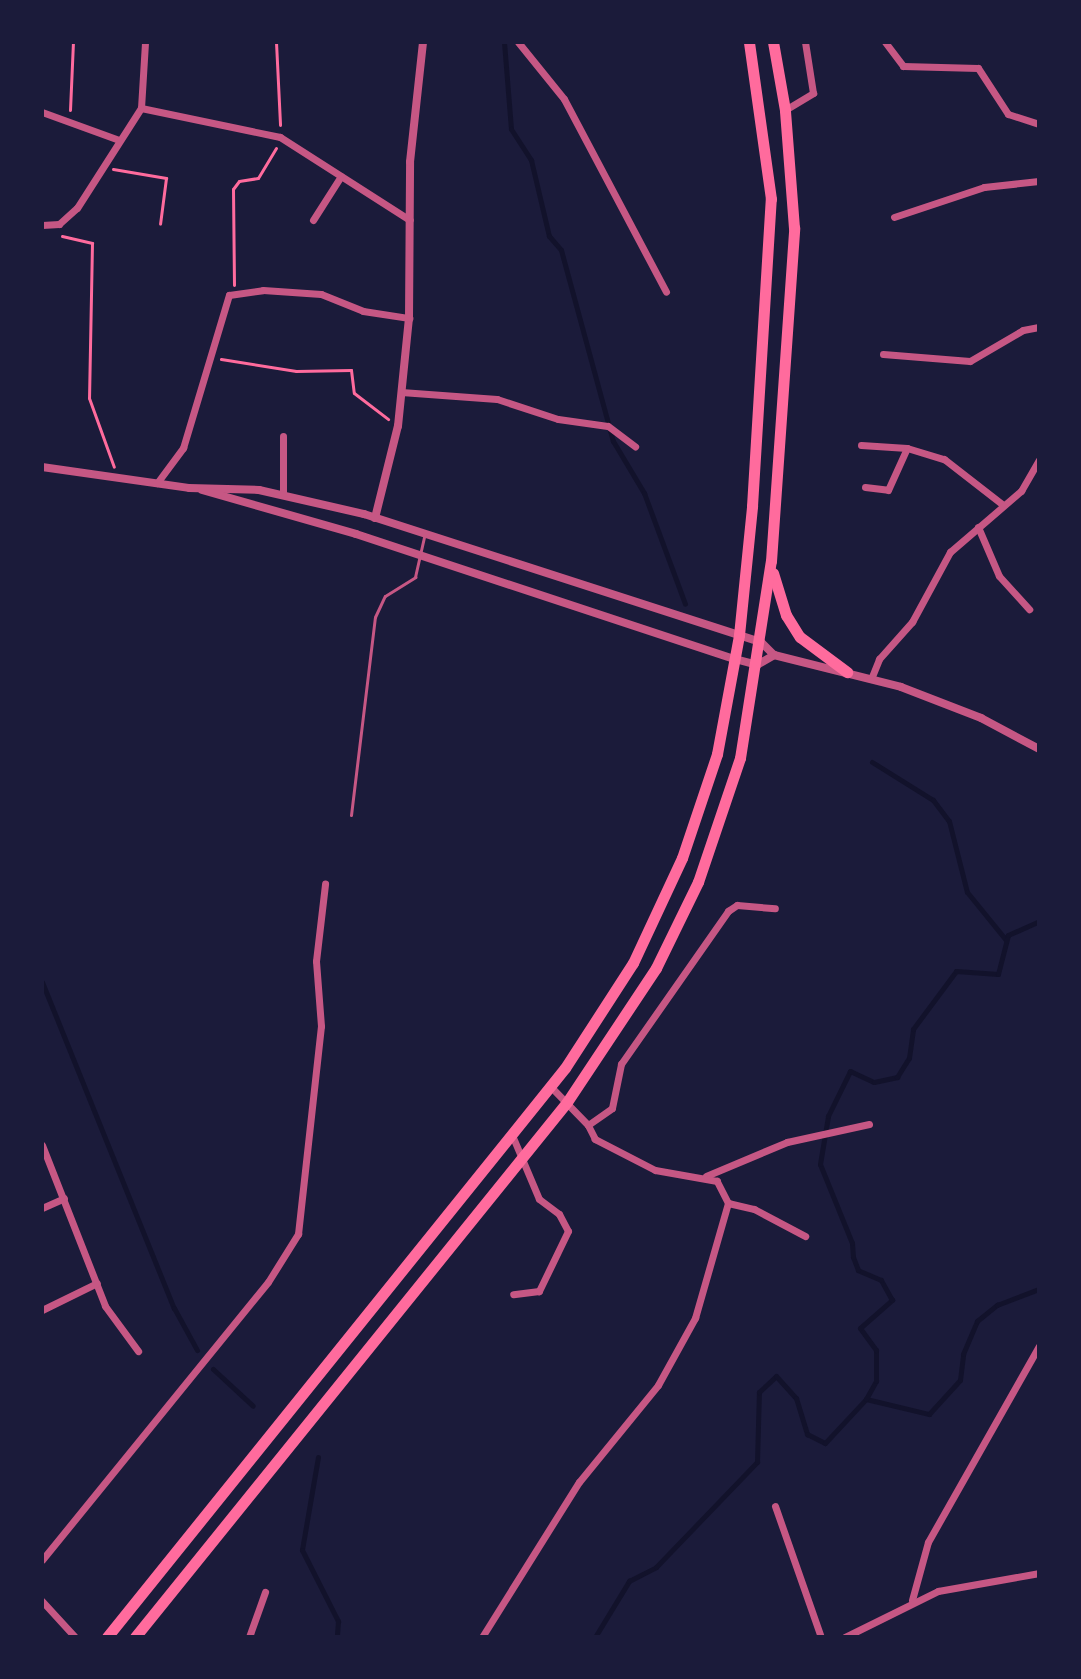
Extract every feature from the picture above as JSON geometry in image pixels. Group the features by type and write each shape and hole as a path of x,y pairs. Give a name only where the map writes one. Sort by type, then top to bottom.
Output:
{"main road":[{"path":"107,1637 551,1087 612,999 664,900 717,754 739,635 770,244 767,146 749,42"},
{"path":"135,1637 567,1102 656,968 698,882 740,758 761,642 771,561 793,241 785,110 773,42"},
{"path":"771,561 776,592 800,637 847,672"}],"street":[{"path":"42,225 59,224 77,208 141,108 145,42"},
{"path":"375,518 398,426 409,318 410,162 423,42"},
{"path":"518,42 564,99 666,292"},
{"path":"785,110 813,93 805,42"},
{"path":"885,42 903,66 978,68 1008,114 1039,124"},
{"path":"141,108 280,137 410,220"},
{"path":"42,112 119,140"},
{"path":"313,220 341,176"},
{"path":"894,217 984,187 1039,181"},
{"path":"157,483 183,448 226,299 234,292 321,294 363,311 409,318"},
{"path":"883,354 970,361 1023,330 1039,327"},
{"path":"401,392 497,399 558,419 608,426 635,446"},
{"path":"283,436 283,495"},
{"path":"861,445 931,453 964,470 1003,505"},
{"path":"865,487 888,490 907,448"},
{"path":"871,679 879,659 912,622 950,552 1021,491 1039,460"},
{"path":"42,467 197,488 420,555 735,659 757,665 774,655"},
{"path":"197,488 221,486 283,495 425,532 761,642 774,655 871,679 981,718 1039,749"},
{"path":"978,527 999,576 1029,609"},
{"path":"42,1560 268,1282 302,1225 321,1026 316,961 325,884"},
{"path":"588,1125 612,1108 621,1064 728,911 737,905 775,908"},
{"path":"551,1087 588,1125 595,1139 631,1160 678,1177 706,1176 821,1133 869,1124"},
{"path":"512,1135 539,1199 559,1214 568,1231 539,1291 513,1294"},
{"path":"42,1145 114,1321 138,1351"},
{"path":"482,1637 579,1482 658,1385 695,1318 728,1203 717,1181 706,1176"},
{"path":"42,1208 64,1198"},
{"path":"728,1203 754,1209 805,1236"},
{"path":"42,1310 97,1283"},
{"path":"912,1600 928,1542 1039,1346"},
{"path":"775,1506 821,1637"},
{"path":"845,1637 912,1600 1039,1573"},
{"path":"249,1637 265,1592"},
{"path":"42,1601 75,1637"}],"lane":[{"path":"351,815 375,617 385,596 415,577 425,532"}],"path":[{"path":"70,121 73,42"},
{"path":"234,292 233,189 239,181 258,178 280,137 276,42"},
{"path":"102,166 166,178 160,224"},
{"path":"59,224 62,236 92,243 89,398 116,476"},
{"path":"208,357 296,371 351,370 354,393 398,426"}],"waterway":[{"path":"504,42 511,129 531,160 549,236 561,250 613,441 644,493 685,604"},
{"path":"872,762 933,800 949,821 967,892 1006,940"},
{"path":"595,1637 629,1581 656,1567 757,1462 759,1392 776,1376 796,1398 807,1434 825,1443 866,1399 876,1381 876,1350 860,1328 892,1300 881,1280 858,1270 852,1243 820,1164 828,1116 850,1071 874,1082 897,1077 909,1058 913,1029 956,971 998,974 1008,935 1039,921"},
{"path":"42,982 174,1308 197,1350"},
{"path":"866,1399 929,1414 960,1380 963,1354 977,1321 997,1305 1039,1289"},
{"path":"213,1369 253,1406"},
{"path":"318,1457 302,1550 338,1621 337,1637"}]}
